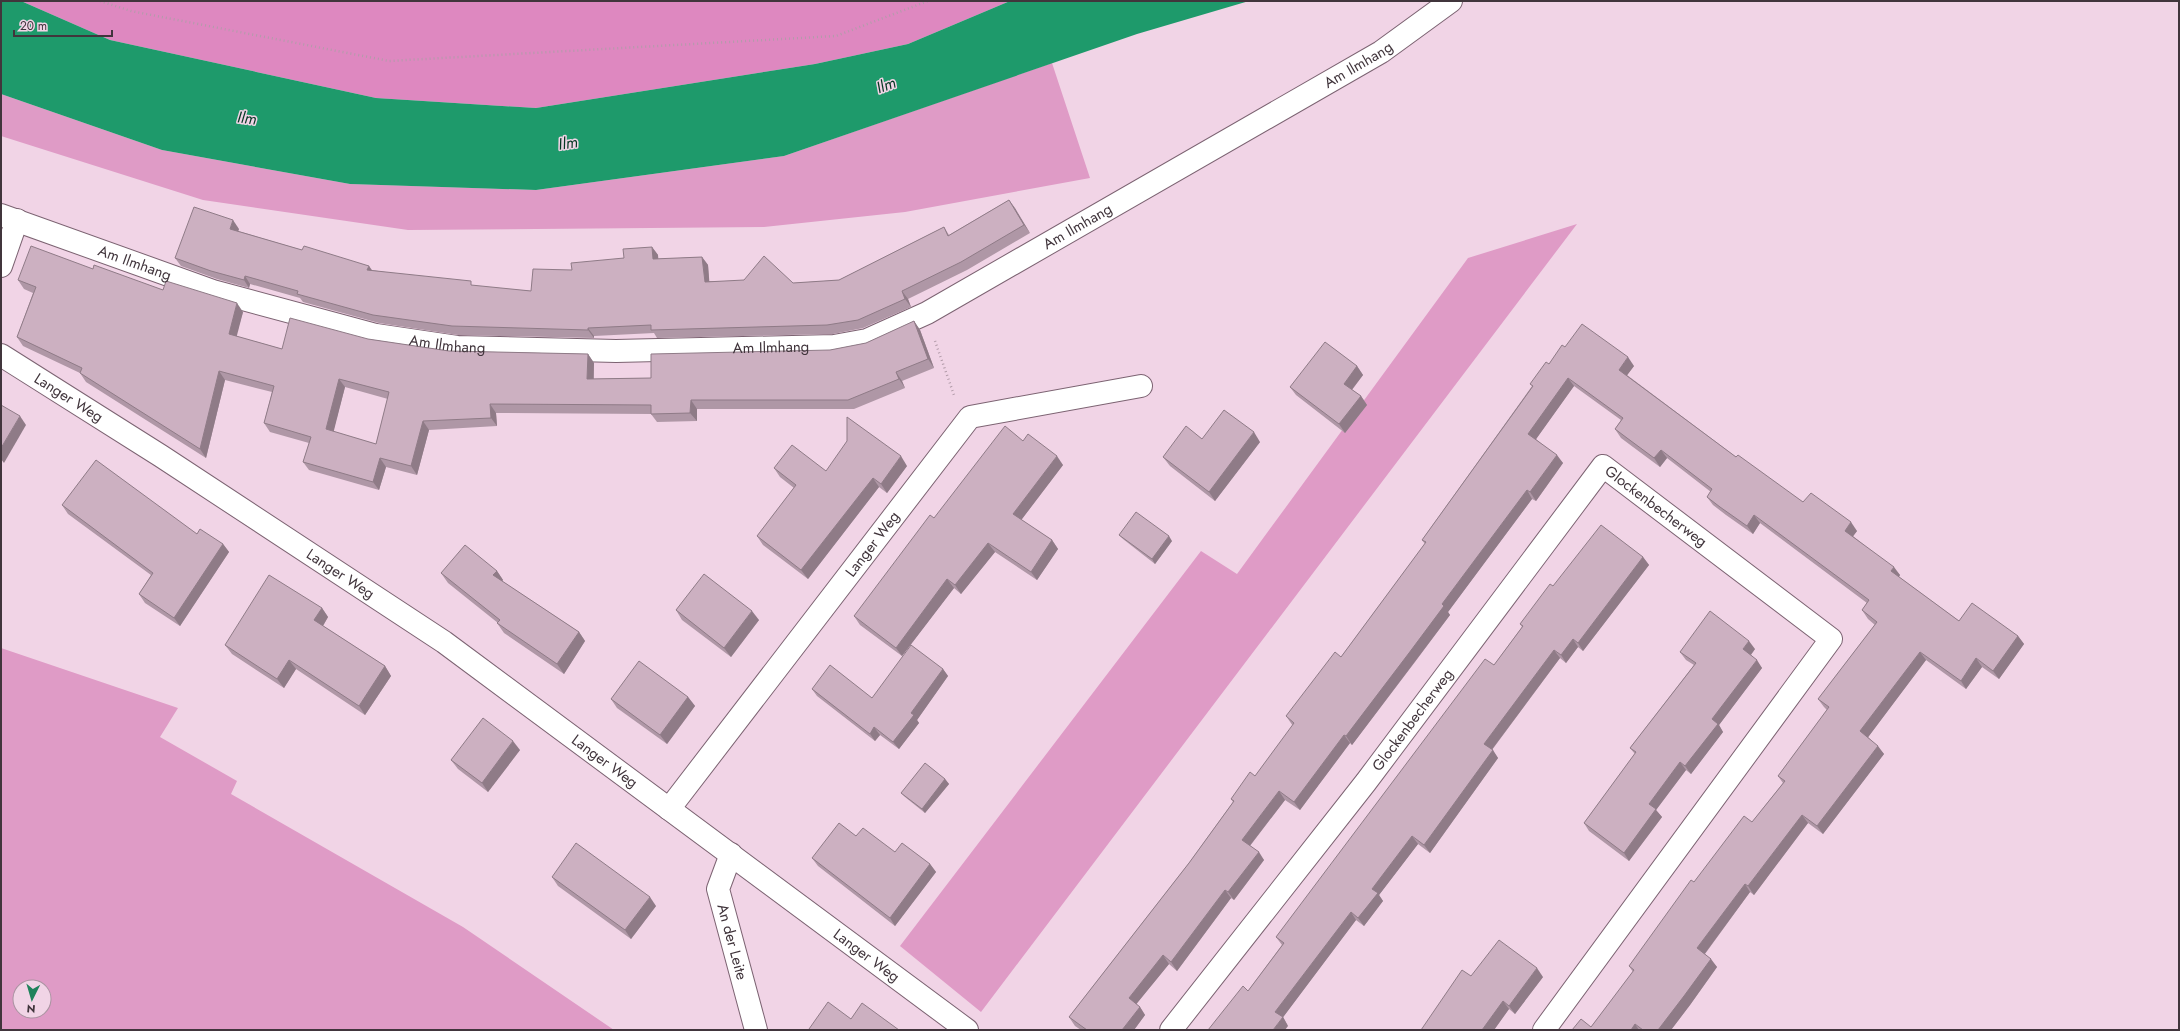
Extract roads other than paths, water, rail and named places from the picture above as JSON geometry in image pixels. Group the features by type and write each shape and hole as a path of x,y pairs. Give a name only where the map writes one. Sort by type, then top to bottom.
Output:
{"street":[{"name":"Am Ilmhang","path":"1,266 9,218 213,291 376,334 456,346 616,351 834,346 867,340 927,313 1381,52 1451,1"},
{"name":"Langer Weg","path":"1,354 161,456 444,642 967,1030"},
{"name":"Langer Weg","path":"669,809 970,417 1141,386"},
{"name":"Glockenbecherweg","path":"1171,1030 1366,782 1603,466 1832,639 1544,1030"},
{"name":"An der Leite","path":"731,854 718,889 756,1030"}],"water":[{"name":"Ilm","path":"1,1 21,1 110,40 376,98 536,108 815,64 908,44 1010,1 1249,1 1137,34 784,156 536,190 350,184 162,150 1,94"}]}
